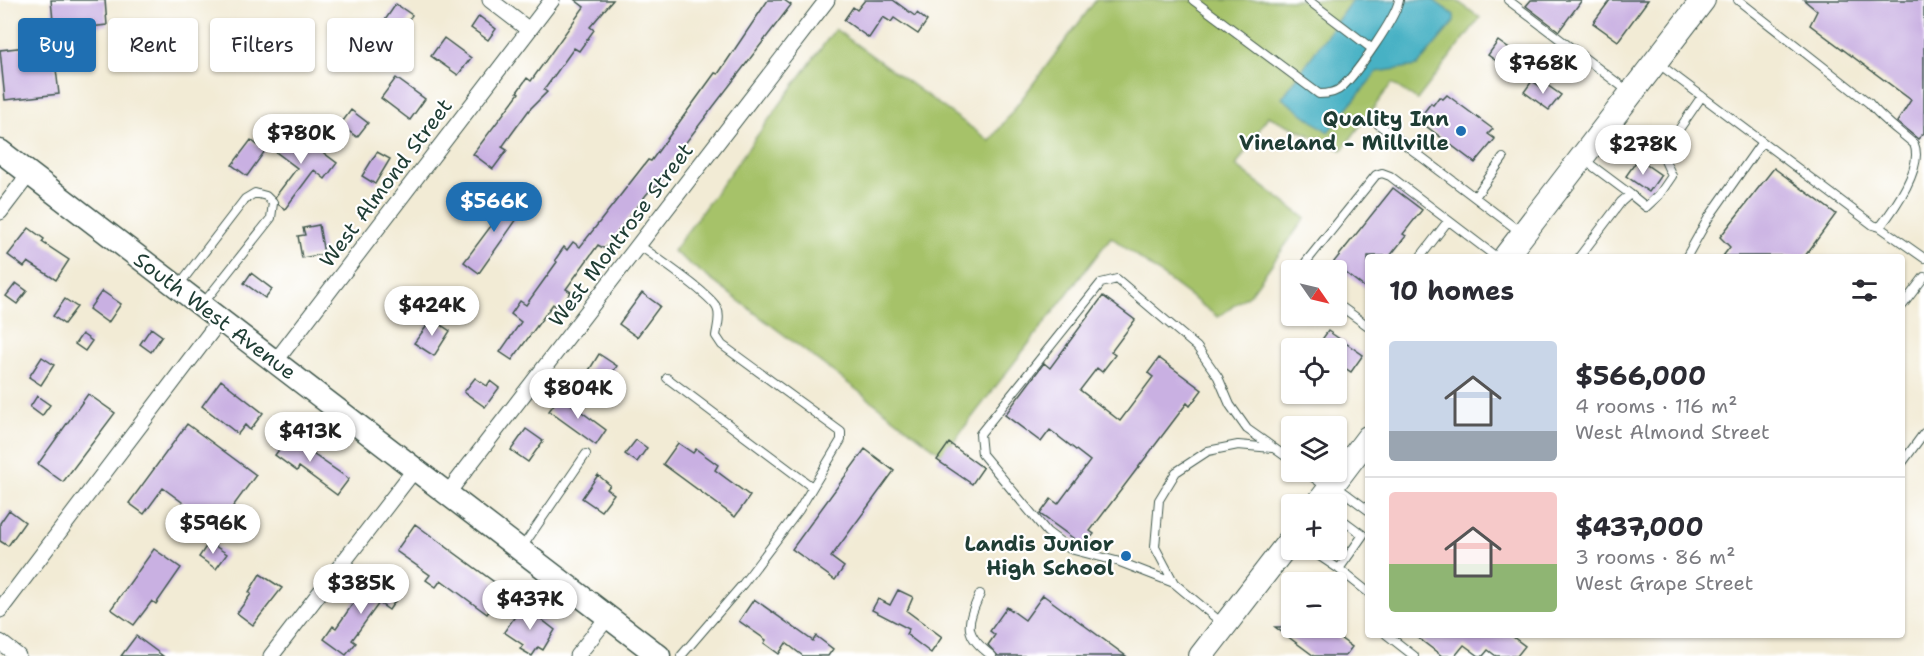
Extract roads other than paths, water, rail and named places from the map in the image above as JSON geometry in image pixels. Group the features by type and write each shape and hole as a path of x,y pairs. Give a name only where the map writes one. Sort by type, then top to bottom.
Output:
{"main road":[{"path":"1508,254 1703,0"},
{"path":"1330,494 1365,442"},
{"path":"1201,656 1281,552"}],"street":[{"path":"490,0 529,30"},
{"name":"West Almond Street","path":"275,362 552,0"},
{"name":"West Montrose Street","path":"447,494 827,0"},
{"name":"South West Avenue","path":"0,151 659,656"},
{"path":"0,212 29,174"},
{"path":"0,610 220,320"},
{"path":"271,656 415,469"},
{"path":"577,656 608,617"},
{"path":"0,642 18,656"}],"lane":[{"path":"1194,0 1319,94 1329,94 1342,87 1392,19 1400,0"},
{"path":"1308,0 1371,48"},
{"path":"1508,0 1632,93"},
{"path":"1738,0 1869,103 1880,116 1916,146 1921,157 1917,181 1880,227"},
{"path":"1656,62 1873,225 1880,227 1924,258"},
{"path":"1582,158 1646,207 1659,195 1672,176 1662,154 1702,96"},
{"path":"1378,124 1523,234"},
{"path":"1688,254 1710,217 1762,142"},
{"path":"1475,197 1503,158"},
{"path":"1307,260 1376,175 1382,173 1390,176 1492,254"},
{"path":"178,288 245,199 255,193 266,196 273,203 272,218 201,306"},
{"path":"1582,254 1630,194"},
{"path":"1423,254 1448,221"},
{"path":"639,245 694,287 717,308 719,321 716,336 722,345 841,432 841,440 799,510 743,584 681,656"},
{"path":"1905,302 1924,277"},
{"path":"1225,625 1174,583 1120,562 1070,549 1047,532 982,454 980,434 1101,283 1117,279 1197,347 1218,377 1230,405 1246,429 1281,453"},
{"path":"1347,311 1365,324"},
{"path":"667,378 812,487"},
{"path":"1905,459 1924,433"},
{"path":"1174,583 1155,547 1159,500 1176,472 1208,452 1238,445 1273,448"},
{"path":"521,550 585,454"},
{"path":"1347,505 1365,509"},
{"path":"1347,520 1363,535 1347,558"},
{"path":"1326,560 1365,590"},
{"path":"1339,569 1345,560"},
{"path":"980,594 970,616 969,630 974,640 992,656"},
{"path":"1391,638 1414,656"}],"water":[{"path":"1352,0 1433,0 1454,15 1454,22 1417,66 1377,72 1328,132 1282,98"}],"place":[{"name":"Quality Inn Vineland - Millville","path":"1461,131"},
{"name":"Landis Junior High School","path":"1126,556"}]}
